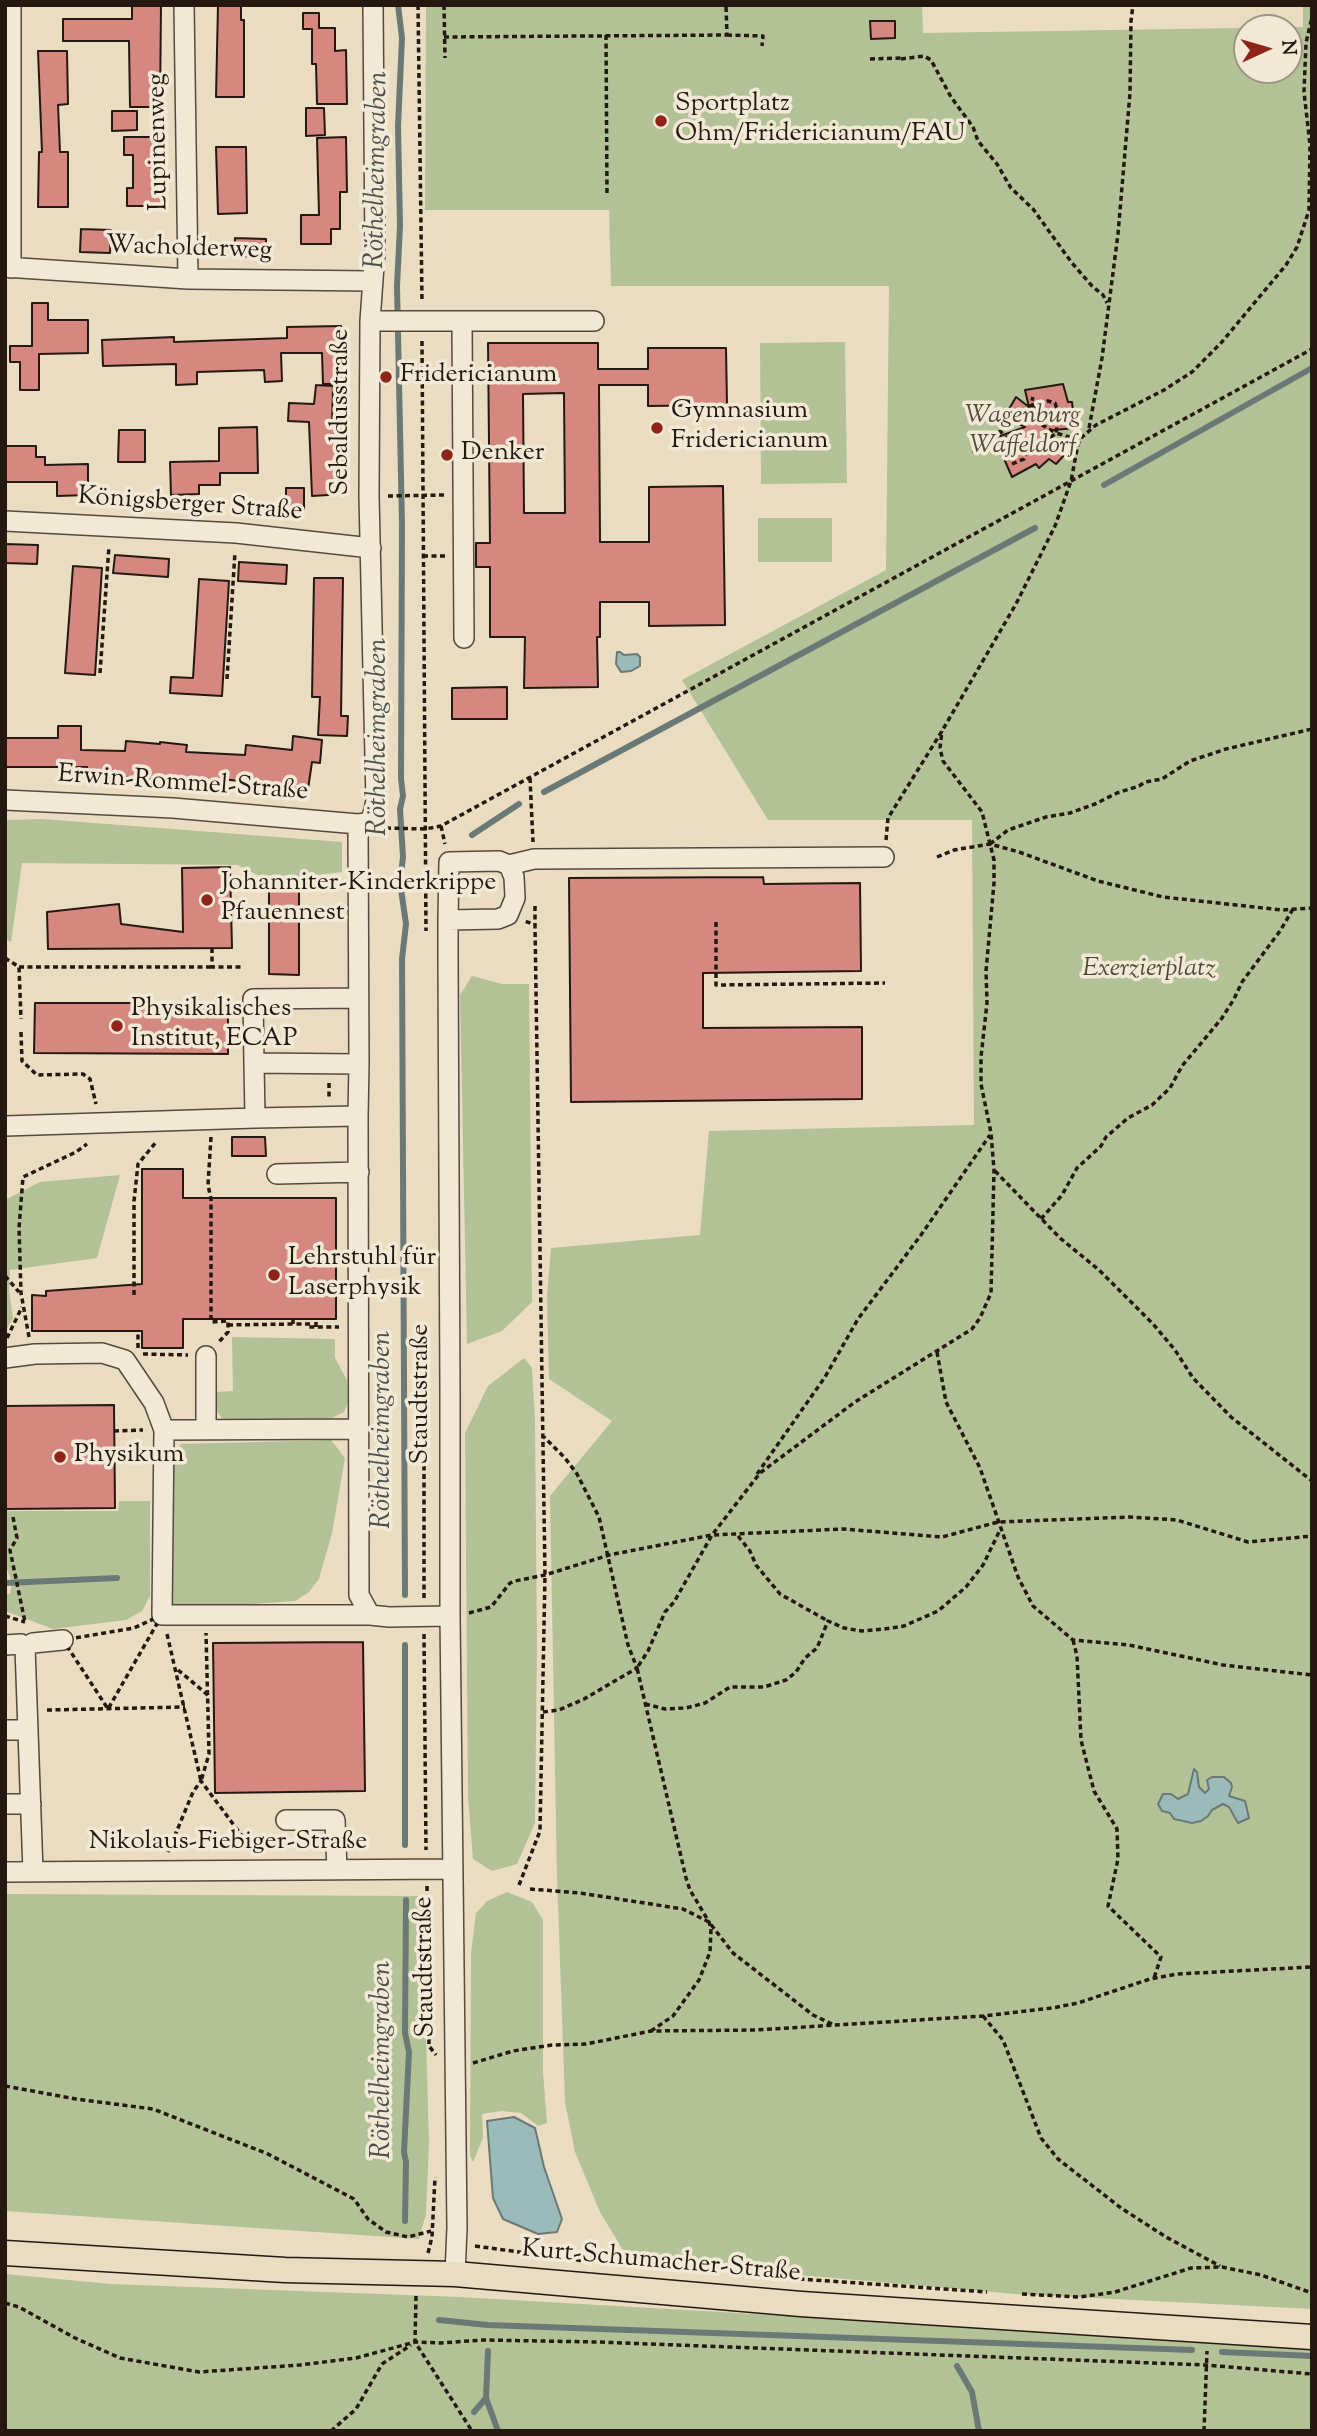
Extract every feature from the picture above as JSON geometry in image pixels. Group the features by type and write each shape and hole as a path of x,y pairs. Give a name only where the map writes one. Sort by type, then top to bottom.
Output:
{"main road":[{"name":"Kurt-Schumacher-Straße","path":"5,2253 285,2270 455,2274 814,2305 1312,2337"}],"street":[{"path":"8,267 11,5"},
{"name":"Lupinenweg","path":"184,5 188,279"},
{"name":"Sebaldusstraße","path":"372,823 376,802 371,548 376,321 371,281 375,252 373,5"},
{"name":"Wacholderweg","path":"8,267 188,279 371,281"},
{"path":"376,321 594,321"},
{"path":"462,321 464,638"},
{"name":"Königsberger Straße","path":"5,521 236,533 371,548"},
{"name":"Erwin-Rommel-Straße","path":"5,800 173,808 372,823"},
{"path":"370,1615 359,1595 357,998 372,823"},
{"path":"448,920 498,919 508,915 515,898 514,877 509,866 534,859 884,857"},
{"name":"Staudtstraße","path":"455,2274 457,2244 446,2062 452,1869 449,862 499,860 509,866"},
{"path":"255,1118 253,999 357,998"},
{"path":"254,1063 359,1064"},
{"path":"5,1125 358,1116"},
{"path":"277,1174 359,1172"},
{"path":"5,1358 35,1354 102,1353 125,1360 154,1403 164,1430 162,1615 450,1616"},
{"path":"206,1356 206,1430"},
{"path":"164,1430 358,1429"},
{"path":"25,1647 33,1643 63,1640"},
{"path":"5,1645 21,1644 25,1647"},
{"path":"25,1647 33,1872"},
{"path":"5,1730 28,1720"},
{"path":"5,1804 31,1804"},
{"path":"286,1820 334,1820 337,1870"},
{"name":"Nikolaus-Fiebiger-Straße","path":"5,1872 452,1869"}],"path":[{"path":"418,5 426,938"},
{"path":"444,5 445,58"},
{"path":"726,5 727,35"},
{"path":"1089,430 1109,306 1128,122 1133,5"},
{"path":"884,857 888,818 942,732 1016,604 1055,526 1071,481 1078,444 1083,435 1192,372 1286,265 1301,241 1309,211 1310,145 1304,92 1306,43 1312,17"},
{"path":"606,35 607,196"},
{"path":"444,37 763,36 762,46"},
{"path":"870,58 924,56 930,60 951,97 973,127 978,141 997,164 1011,188 1033,209 1072,263 1103,295 1109,306"},
{"path":"1310,145 1312,151"},
{"path":"372,823 415,829 441,826 1312,349"},
{"path":"1032,397 1031,412 1034,421 1072,438 1078,444"},
{"path":"973,453 996,431 1001,432 1008,440 1028,446 1049,439 1056,433 1059,415 1055,403 1048,401 1035,406 1031,404"},
{"path":"1012,464 1024,459 1028,446"},
{"path":"382,496 463,495"},
{"path":"100,673 111,526"},
{"path":"227,679 236,533"},
{"path":"990,844 1008,830 1046,817 1070,813 1144,782 1162,779 1190,761 1226,749 1312,729"},
{"path":"749,1485 775,1460 855,1402 972,1329 981,1318 991,1293 994,1170 991,1133 981,1084 981,1057 988,1003 988,944 994,860 982,813 943,761 940,748 942,732"},
{"path":"937,857 954,850 990,844 1098,881 1163,897 1282,910 1312,908"},
{"path":"1041,1219 1062,1195 1077,1168 1106,1138 1128,1118 1152,1105 1170,1088 1182,1066 1222,1018 1242,982 1293,909"},
{"path":"508,915 535,925 545,1575 540,1831 519,1885"},
{"path":"716,922 716,985 885,983"},
{"path":"212,948 212,967"},
{"path":"5,958 19,967 241,967"},
{"path":"19,967 20,1019"},
{"path":"21,1032 22,1061 37,1075 83,1074 90,1079 94,1087 98,1124 93,1138 76,1152 23,1177 19,1228 21,1293 27,1332 35,1354"},
{"path":"328,1063 329,1116"},
{"path":"212,1121 208,1185 211,1199 211,1322 228,1321 228,1332"},
{"path":"134,1295 134,1201 138,1164 172,1122"},
{"path":"543,1712 559,1710 584,1699 637,1668 648,1651 665,1612 674,1602 712,1535 825,1377 858,1319 921,1235 991,1133"},
{"path":"994,1170 1041,1219 1153,1324 1175,1350 1193,1378 1231,1417 1312,1481"},
{"path":"5,1276 21,1293"},
{"path":"5,1341 23,1306"},
{"path":"316,1319 316,1327"},
{"path":"228,1325 293,1321 310,1324 309,1327 358,1327"},
{"path":"138,1331 138,1354 206,1356"},
{"path":"937,1352 946,1402 990,1490 998,1522 1018,1577 1033,1606 1073,1640 1129,1645 1223,1665 1312,1675"},
{"path":"431,1361 424,1375 429,2046 446,2062 480,2062 513,2051 552,2045 586,2044 651,2031 834,2025 983,2016 1065,2005 1154,1979 1224,1970 1312,1967"},
{"path":"114,1430 164,1430"},
{"path":"543,1436 565,1458 585,1487 599,1517 628,1645 637,1668 690,1890 709,1922 733,1953 813,2015 834,2025"},
{"path":"13,1517 17,1538 10,1550 25,1622"},
{"path":"450,1616 491,1607 510,1583 609,1555 712,1535 844,1530 942,1537 998,1522 1142,1518 1177,1520 1248,1542 1312,1536"},
{"path":"738,1536 750,1551 756,1566 780,1594 828,1621 844,1628 862,1631 904,1626 938,1611 966,1587 983,1565 1000,1528"},
{"path":"108,1709 63,1640 134,1628 162,1615"},
{"path":"162,1615 201,1781 268,1871"},
{"path":"108,1709 162,1615"},
{"path":"160,1871 193,1792 201,1781 209,1754 205,1617"},
{"path":"645,1704 666,1709 686,1708 705,1703 730,1687 764,1687 786,1680 817,1648 828,1621"},
{"path":"1073,1640 1077,1656 1081,1740 1094,1791 1117,1829 1118,1859 1108,1906 1161,1956 1154,1979"},
{"path":"176,1669 209,1696"},
{"path":"28,1720 108,1709 185,1707"},
{"path":"530,1889 580,1893 683,1909 709,1922"},
{"path":"651,2031 673,2016 706,1968 711,1946 709,1922"},
{"path":"983,2016 1003,2040 1041,2138 1058,2159 1143,2223 1222,2267"},
{"path":"5,2086 153,2109 268,2154 354,2199 368,2219 386,2232 408,2237 431,2231"},
{"path":"435,2174 432,2237 457,2244 596,2263"},
{"path":"1015,2294 1080,2297 1115,2291 1191,2268 1222,2267 1261,2275 1312,2293"},
{"path":"416,2274 415,2342 472,2431"},
{"path":"756,2276 988,2292"},
{"path":"5,2303 19,2307 75,2338 120,2358 199,2372 356,2358 415,2342 483,2340 1206,2365 1312,2374"},
{"path":"1204,2431 1208,2332"},
{"path":"331,2431 356,2409 382,2364 415,2342"}],"green space":[{"path":"426,5 922,5 923,33 1233,28 1233,84 1303,84 1303,5 1312,5 1312,2309 1015,2294 629,2260 600,2212 575,2152 565,2102 557,1878 550,1496 612,1421 549,1379 547,1296 551,1248 700,1235 709,1131 974,1125 972,820 768,820 682,680 886,570 889,286 611,286 609,210 425,210"},
{"path":"845,342 847,483 761,484 760,343"},
{"path":"758,518 832,518 832,562 758,562"},
{"path":"42,819 342,842 342,872 270,881 237,865 22,863 11,942 5,939 5,820"},
{"path":"472,976 502,984 529,984 532,1302 502,1331 467,1344 460,995"},
{"path":"120,1175 97,1258 10,1270 9,1290 13,1318 5,1332 5,1200 40,1182"},
{"path":"232,1337 335,1339 335,1358 347,1380 348,1402 344,1412 332,1418 223,1419 217,1412 217,1392 233,1391"},
{"path":"524,1358 532,1368 535,1418 535,1823 517,1864 492,1871 473,1859 468,1797 465,1433 488,1386"},
{"path":"331,1440 345,1458 332,1533 319,1579 309,1592 295,1601 181,1609 170,1602 169,1459 181,1444"},
{"path":"119,1501 150,1501 150,1596 142,1611 126,1620 53,1629 5,1611 5,1594 10,1594 12,1582 5,1564 5,1511 118,1511"},
{"path":"507,1892 532,1902 543,1920 543,2072 547,2123 538,2126 521,2113 501,2111 482,2114 483,2138 473,2162 470,2156 471,1953 476,1913 487,1901"},
{"path":"5,1894 422,1896 429,2144 426,2214 419,2239 5,2211"},
{"path":"5,2274 111,2284 460,2297 1312,2346 1312,2431 5,2431"}],"water":[{"path":"617,652 624,655 637,654 640,657 640,666 621,672 616,664"},
{"path":"1194,1769 1199,1787 1205,1793 1209,1789 1207,1780 1212,1777 1224,1777 1231,1783 1229,1796 1245,1801 1249,1818 1238,1823 1229,1807 1223,1804 1201,1821 1192,1823 1174,1819 1170,1813 1162,1811 1158,1804 1163,1794 1171,1794 1178,1799 1188,1794"},
{"path":"514,2117 535,2128 544,2167 562,2219 557,2232 538,2234 503,2219 493,2198 487,2121"}],"building":[{"path":"132,5 161,5 160,107 130,107 129,41 63,41 63,19 132,19"},
{"path":"218,5 241,5 241,20 244,20 244,97 216,97"},
{"path":"303,13 319,13 319,28 335,28 335,51 346,50 347,104 317,104 316,64 312,64 312,29 303,29"},
{"path":"870,21 895,21 895,38 871,39"},
{"path":"38,51 67,51 68,104 58,105 60,152 68,152 68,207 38,207 39,152 42,152"},
{"path":"306,108 324,108 325,135 306,136"},
{"path":"112,111 137,111 137,130 112,131"},
{"path":"124,137 161,137 162,206 127,206 127,188 133,188 133,155 124,155"},
{"path":"346,137 347,192 340,192 340,229 331,229 331,244 301,244 301,215 319,215 317,138"},
{"path":"216,147 246,147 247,213 218,214"},
{"path":"81,229 111,230 110,253 80,252"},
{"path":"235,238 266,239 266,257 234,256"},
{"path":"32,303 48,303 48,320 88,320 88,353 39,354 39,390 20,390 20,362 10,362 10,346 32,346"},
{"path":"341,326 342,384 323,384 322,353 281,353 282,381 265,382 264,370 197,372 197,384 176,385 176,364 103,366 102,340 174,337 174,342 287,338 287,327"},
{"name":"Gymnasium Fridericianum","path":"488,343 598,343 598,369 648,369 648,348 726,348 727,405 648,406 648,385 599,385 600,542 649,542 649,487 723,486 725,625 649,626 649,602 600,602 600,637 597,637 598,687 524,688 525,637 490,637 490,567 476,567 476,543 490,543","holes":["564,393 565,513 524,513 523,394"]},
{"path":"1063,384 1068,402 1072,402 1075,428 1043,431 1066,453 1056,464 1049,459 1039,468 1036,464 1012,477 995,438 1025,427 1005,416 1016,397 1029,407 1025,390"},
{"path":"316,385 333,386 332,427 341,427 344,494 312,496 309,422 288,421 289,403 314,404"},
{"path":"257,427 258,473 220,473 220,485 199,485 199,494 171,495 170,462 219,461 219,428"},
{"path":"119,430 145,430 145,462 118,462"},
{"path":"5,446 36,446 36,457 45,457 45,465 88,464 88,495 57,496 57,482 5,482"},
{"path":"286,488 304,488 304,511 286,511"},
{"path":"5,544 38,545 37,564 5,563"},
{"path":"115,555 169,559 168,577 113,573"},
{"path":"239,562 287,565 286,584 238,581"},
{"path":"73,566 102,568 95,675 65,673"},
{"path":"314,578 343,578 341,716 348,716 347,736 318,735 320,697 312,697"},
{"path":"199,579 229,581 222,696 170,693 171,677 193,678"},
{"path":"507,687 507,719 452,719 452,688"},
{"path":"58,726 81,726 81,750 125,751 126,741 160,742 187,745 186,752 245,755 246,745 292,750 293,736 322,740 320,763 312,762 308,789 222,779 222,783 184,782 105,775 105,779 87,779 87,767 5,767 5,738 58,738"},
{"path":"230,867 232,948 48,949 47,912 119,904 121,924 183,932 182,868"},
{"path":"763,877 764,884 860,883 861,971 703,973 703,1028 862,1027 862,1099 571,1102 569,878"},
{"path":"269,890 299,890 299,975 269,974"},
{"name":"Physikalisches Institut, ECAP","path":"35,1003 228,1003 228,1054 34,1053"},
{"path":"232,1137 265,1137 266,1156 232,1156"},
{"path":"142,1169 183,1169 183,1198 336,1198 336,1319 183,1319 183,1348 142,1348 142,1331 32,1331 32,1295 46,1296 46,1291 142,1284"},
{"name":"Physikum","path":"114,1405 115,1508 5,1509 5,1406"},
{"path":"363,1642 365,1791 215,1793 213,1643"}],"waterway":[{"name":"Röthelheimgraben","path":"398,5 402,38 398,126 400,226 397,286 402,524 403,796 400,809 403,857 400,882 406,924 402,959 405,1595"},
{"path":"1104,485 1312,368"},
{"path":"544,792 1035,528"},
{"path":"472,835 519,804"},
{"path":"5,1583 117,1578"},
{"name":"Röthelheimgraben","path":"405,1645 405,1845"},
{"name":"Röthelheimgraben","path":"405,2221 404,2152 409,2052 405,2033 406,1900"},
{"path":"439,2320 488,2325 1192,2350"},
{"path":"488,2351 486,2398 498,2431"},
{"path":"1222,2352 1312,2356"},
{"path":"957,2366 972,2392 979,2431"},
{"path":"474,2412 486,2398"}],"place":[{"name":"Sportplatz Ohm/Fridericianum/FAU","path":"661,121"},
{"name":"Fridericianum","path":"386,377"},
{"name":"Gymnasium Fridericianum","path":"657,428"},
{"name":"Denker","path":"447,455"},
{"name":"Johanniter-Kinderkrippe Pfauennest","path":"207,900"},
{"name":"Physikalisches Institut, ECAP","path":"117,1026"},
{"name":"Lehrstuhl für Laserphysik","path":"274,1275"},
{"name":"Physikum","path":"60,1457"}],"park label":[{"name":"Wagenburg Waffeldorf","path":"1023,433"},
{"name":"Exerzierplatz","path":"1149,971"}]}
